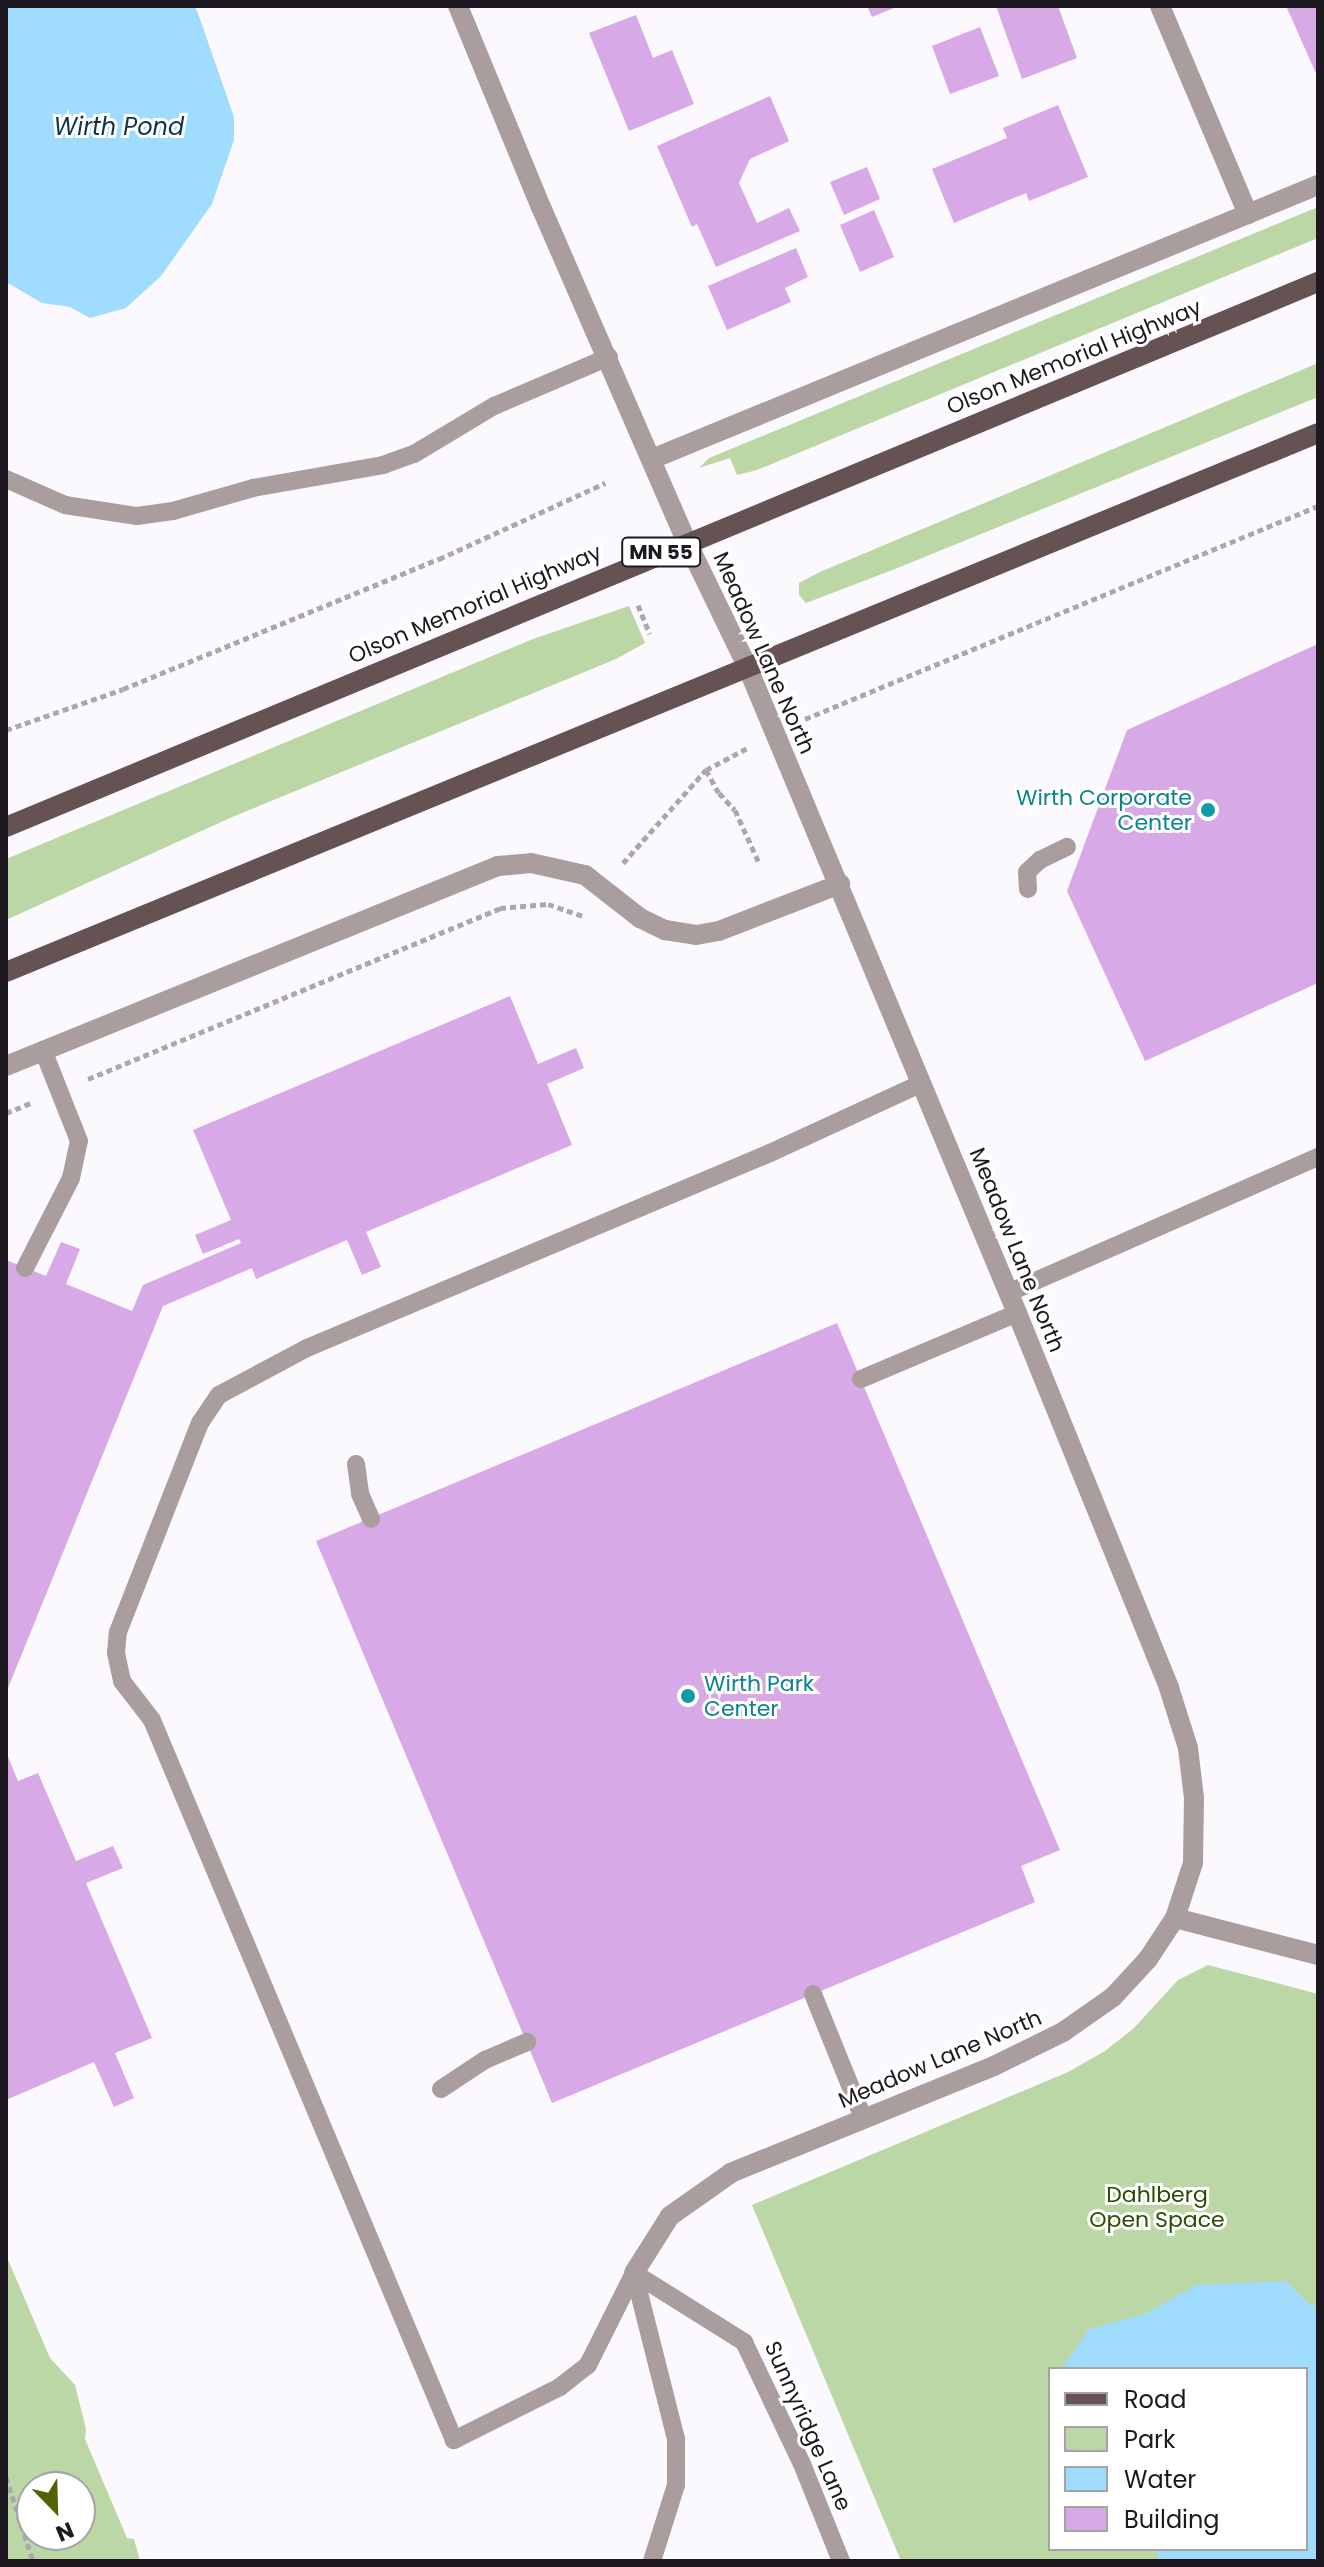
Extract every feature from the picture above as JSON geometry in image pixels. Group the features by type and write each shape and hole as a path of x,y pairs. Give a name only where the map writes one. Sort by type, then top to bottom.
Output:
{"main road":[{"name":"Olson Memorial Highway","path":"6,827 1318,282"},
{"path":"6,972 1318,433"}],"street":[{"name":"Meadow Lane North","path":"458,6 541,207 609,357 687,542 747,666 1017,1313 1158,1661 1188,1748 1194,1798 1193,1863 1175,1918 1148,1959 1113,1997 1063,2032 994,2066 731,2173 670,2216 634,2273"},
{"path":"1160,6 1248,214"},
{"path":"652,459 1318,185"},
{"path":"6,1066 498,866 531,863 562,867 585,875 606,888 640,918 665,930 696,935 719,931 840,884"},
{"path":"1175,1918 1318,1955"}],"lane":[{"path":"6,479 65,505 137,516 173,511 253,488 383,465 414,454 494,406 609,357"},
{"path":"1028,889 1027,872 1040,860 1067,847"},
{"path":"25,1268 71,1178 79,1141 43,1050"},
{"path":"634,2273 588,2365 560,2387 454,2440 152,1720 122,1681 116,1653 118,1632 200,1423 219,1395 307,1348 770,1153 922,1083"},
{"path":"1008,1293 1318,1157"},
{"path":"861,1379 1017,1313"},
{"path":"356,1464 360,1494 371,1519"},
{"path":"813,1994 863,2118"},
{"path":"441,2089 485,2060 527,2042"},
{"path":"634,2273 676,2439 676,2485 652,2561"},
{"name":"Sunnyridge Lane","path":"634,2273 744,2342 802,2464 841,2561"}],"path":[{"path":"6,730 123,689 424,565 605,483"},
{"path":"6,1113 500,908 548,904 584,918 626,857 706,770 846,699 1318,506"},
{"path":"638,605 650,634"},
{"path":"706,770 719,793 735,810 760,865"},
{"path":"6,2477 33,2561"}],"green space":[{"path":"1318,207 1318,238 757,470 737,475 730,458 699,468 709,458"},
{"path":"1318,363 1318,397 806,603 799,595 799,583 820,572"},
{"path":"629,606 645,643 616,659 230,818 6,920 6,859 533,639"},
{"name":"Dahlberg Open Space","path":"1208,1965 1318,1994 1318,2561 901,2561 752,2205 1068,2072 1105,2051 1134,2028 1178,1980"},
{"path":"6,2255 50,2358 75,2385 86,2429 85,2439 127,2538 134,2539 140,2561 6,2561"}],"water":[{"name":"Wirth Pond","path":"6,6 195,6 234,117 234,140 212,204 161,276 126,308 90,318 70,307 42,303 6,282"},
{"path":"1286,2281 1310,2305 1318,2306 1318,2561 1160,2561 1156,2551 1308,2551 1308,2367 1063,2367 1089,2329 1145,2314 1197,2285"}],"building":[{"path":"867,6 899,6 872,17"},
{"path":"996,6 1058,6 1077,58 1022,79"},
{"path":"1318,6 1318,78 1287,8"},
{"path":"636,15 653,58 672,50 694,104 629,131 589,33"},
{"path":"980,27 999,76 950,94 932,46"},
{"path":"770,96 789,141 750,159 739,183 757,223 789,208 800,231 716,267 697,224 692,227 657,146"},
{"path":"1058,105 1088,177 1029,201 1026,193 954,223 932,169 1007,138 1003,128"},
{"path":"867,167 880,199 844,215 830,182"},
{"path":"874,210 894,257 860,272 840,225"},
{"path":"796,248 808,277 785,288 791,302 727,330 708,286"},
{"name":"Wirth Corporate Center","path":"1318,644 1318,983 1145,1061 1067,891 1127,730"},
{"path":"510,996 538,1064 576,1048 584,1068 547,1084 572,1145 366,1232 381,1267 362,1275 347,1240 256,1279 252,1268 163,1306 6,1693 6,1260 46,1276 61,1242 80,1249 66,1284 132,1311 143,1285 241,1243 239,1239 203,1254 195,1235 231,1220 193,1130"},
{"name":"Wirth Park Center","path":"837,1323 1060,1850 1021,1866 1035,1902 552,2103 316,1541"},
{"path":"6,1752 18,1781 38,1773 76,1861 113,1846 123,1868 86,1883 152,2038 115,2053 134,2098 114,2107 94,2062 6,2100"}],"place":[{"name":"Wirth Corporate Center","path":"1208,810"},
{"name":"Wirth Park Center","path":"688,1696"}]}
